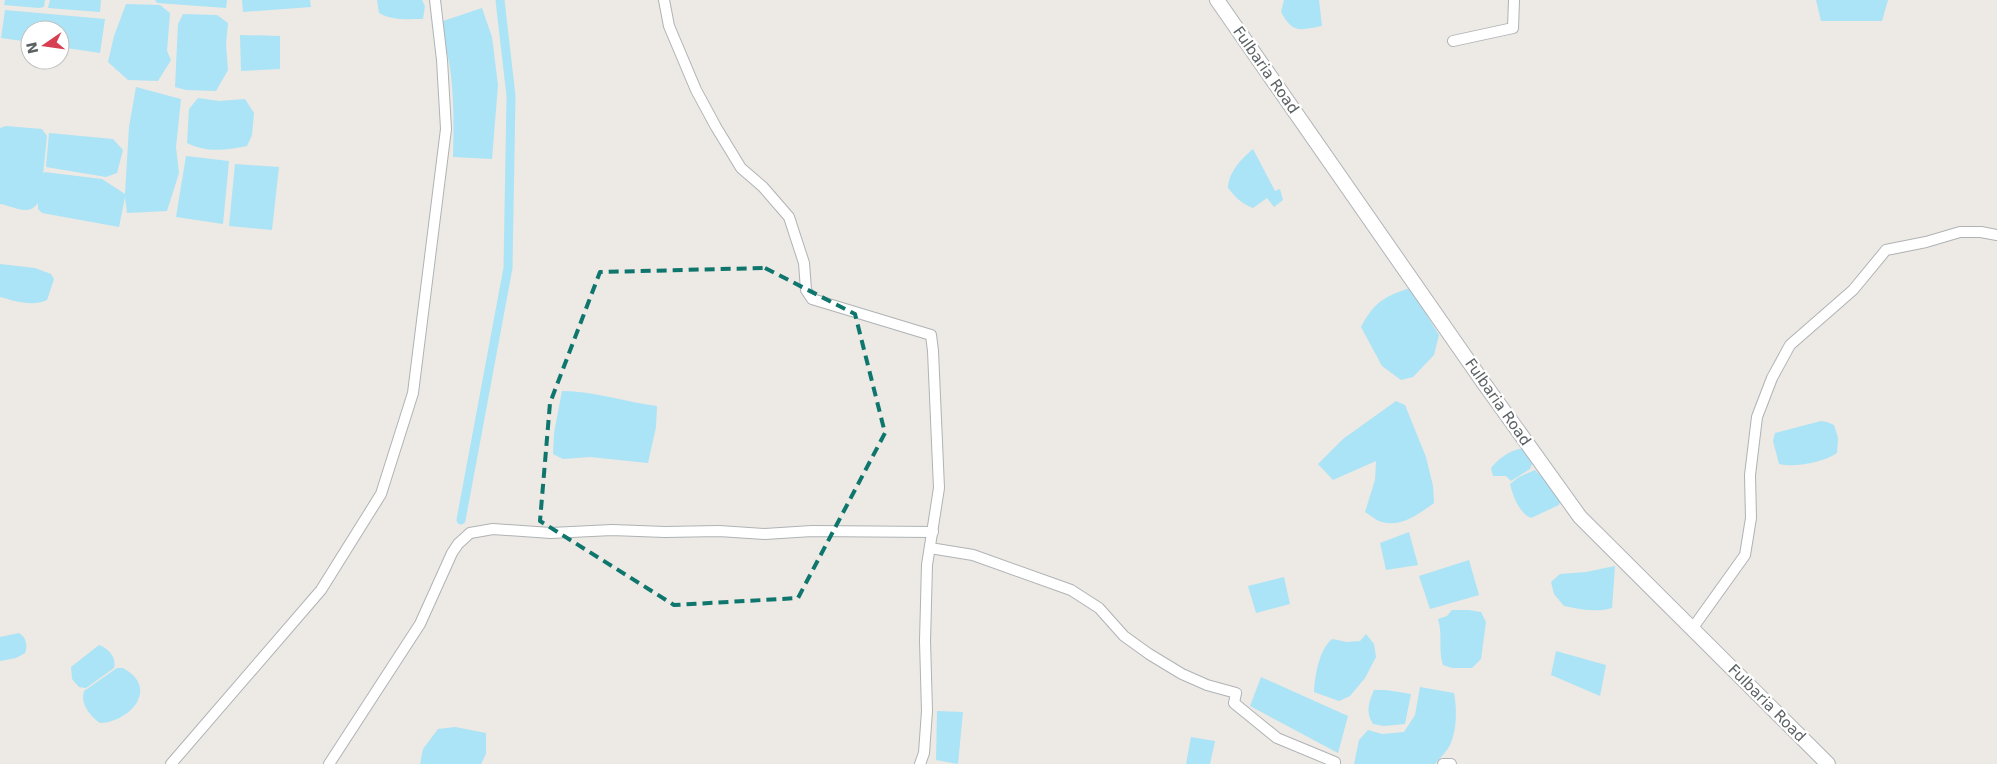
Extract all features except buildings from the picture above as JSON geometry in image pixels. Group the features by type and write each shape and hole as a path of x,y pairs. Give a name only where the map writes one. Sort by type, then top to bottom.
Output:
{"main road":[{"name":"Fulbaria Road","path":"1217,0 1477,374 1580,517 1828,764"}],"street":[{"path":"171,764 321,590 381,494 413,393 446,129 442,60 435,0"},
{"path":"664,0 669,26 696,90 716,127 741,168 763,187 789,217 804,263 806,290 812,299 931,335 934,351 939,488 928,565 926,610 927,711 924,753 920,764"},
{"path":"1453,42 1513,28 1514,0"},
{"path":"1692,629 1745,555 1751,518 1750,475 1757,417 1772,378 1790,345 1853,290 1886,250 1926,242 1960,232 1981,232 1997,235"},
{"path":"328,764 420,624 452,554 458,544 470,532 493,529 551,533 612,530 664,532 719,531 765,534 812,531 933,532"},
{"path":"930,548 973,555 1071,590 1099,608 1124,636 1149,654 1182,674 1236,693 1234,704 1277,738 1335,762 1335,764"},
{"path":"1443,764 1452,764"}],"highlighted area":[{"path":"765,268 855,314 885,433 798,598 674,605 540,521 550,403 600,272"}],"water":[{"path":"5,0 45,0 44,7 39,8 4,5"},
{"path":"50,0 101,0 100,12 48,8"},
{"path":"155,0 227,0 226,8 157,3"},
{"path":"242,0 310,0 311,7 243,12"},
{"path":"377,0 422,0 425,6 423,19 401,19 384,16 379,13"},
{"path":"1284,0 1319,0 1322,26 1302,29 1293,27 1281,12"},
{"path":"1816,0 1888,0 1882,21 1821,21"},
{"path":"126,4 160,5 170,13 167,51 171,60 158,81 128,80 108,62 114,36"},
{"path":"482,8 492,37 498,85 492,159 453,157 451,79 440,22"},
{"path":"5,10 105,19 100,53 70,48 70,20 20,20 20,41 1,38"},
{"path":"183,14 217,15 228,23 226,44 228,70 216,91 186,90 175,87 178,24"},
{"path":"240,35 280,36 280,69 241,71"},
{"path":"136,87 181,99 176,147 179,173 167,211 127,213 125,197 119,227 42,213 38,209 38,203 34,207 25,210 0,204 0,128 6,126 42,129 47,136 43,175 44,172 102,179 125,194 129,127"},
{"path":"198,98 219,101 245,99 254,113 252,135 247,146 209,149 187,143 189,109"},
{"path":"49,133 113,139 123,150 117,173 106,177 46,167"},
{"path":"1253,149 1275,191 1280,189 1283,200 1274,207 1267,198 1253,208 1239,200 1228,188 1233,171 1240,161"},
{"path":"186,156 229,161 223,224 176,217"},
{"path":"235,164 279,167 272,230 229,226"},
{"path":"0,264 35,268 51,274 54,279 47,300 30,303 17,302 0,297"},
{"path":"1410,288 1439,335 1434,355 1413,377 1401,380 1382,366 1361,327 1375,306 1393,294"},
{"path":"562,391 574,391 657,406 656,427 648,463 590,457 563,459 553,454 554,433"},
{"path":"1396,401 1405,405 1426,457 1433,486 1434,503 1410,518 1396,523 1389,523 1382,522 1365,512 1375,480 1376,461 1333,480 1318,464 1343,439"},
{"path":"1821,421 1834,425 1838,438 1837,453 1825,459 1809,463 1779,464 1773,441 1775,433"},
{"path":"1519,449 1527,449 1535,456 1530,469 1511,481 1506,476 1493,476 1491,468 1494,464 1504,456"},
{"path":"1535,470 1562,497 1559,505 1531,518 1520,508 1510,484 1519,477"},
{"path":"1409,532 1418,565 1386,570 1380,543"},
{"path":"1469,560 1479,595 1430,609 1419,576"},
{"path":"1615,566 1612,608 1594,610 1564,606 1554,594 1551,582 1560,574 1586,572"},
{"path":"1284,577 1290,604 1256,613 1248,586"},
{"path":"1452,610 1481,612 1486,622 1481,659 1472,668 1452,668 1443,665 1438,619 1447,616"},
{"path":"19,633 26,642 25,653 16,658 0,661 0,637"},
{"path":"1366,634 1374,644 1376,657 1365,678 1350,696 1339,701 1314,692 1318,663 1332,639 1347,642 1360,641"},
{"path":"99,645 106,648 111,654 115,664 114,668 86,688 79,687 72,679 71,667"},
{"path":"1556,651 1606,665 1600,696 1551,675"},
{"path":"117,668 123,668 134,676 139,685 140,694 137,703 121,717 100,723 93,717 85,705 83,700 84,691"},
{"path":"1261,677 1348,716 1338,753 1250,706"},
{"path":"1420,687 1454,693 1456,713 1454,733 1450,745 1435,764 1354,764 1359,740 1368,730 1382,734 1404,732 1415,715"},
{"path":"1374,690 1411,694 1405,724 1384,726 1373,724 1368,711"},
{"path":"937,711 963,712 958,764 936,760"},
{"path":"455,727 486,733 486,754 481,764 420,764 423,749 438,729"},
{"path":"1191,737 1215,741 1210,764 1186,764"}],"waterway":[{"path":"461,520 508,268 511,96 500,0"}]}
